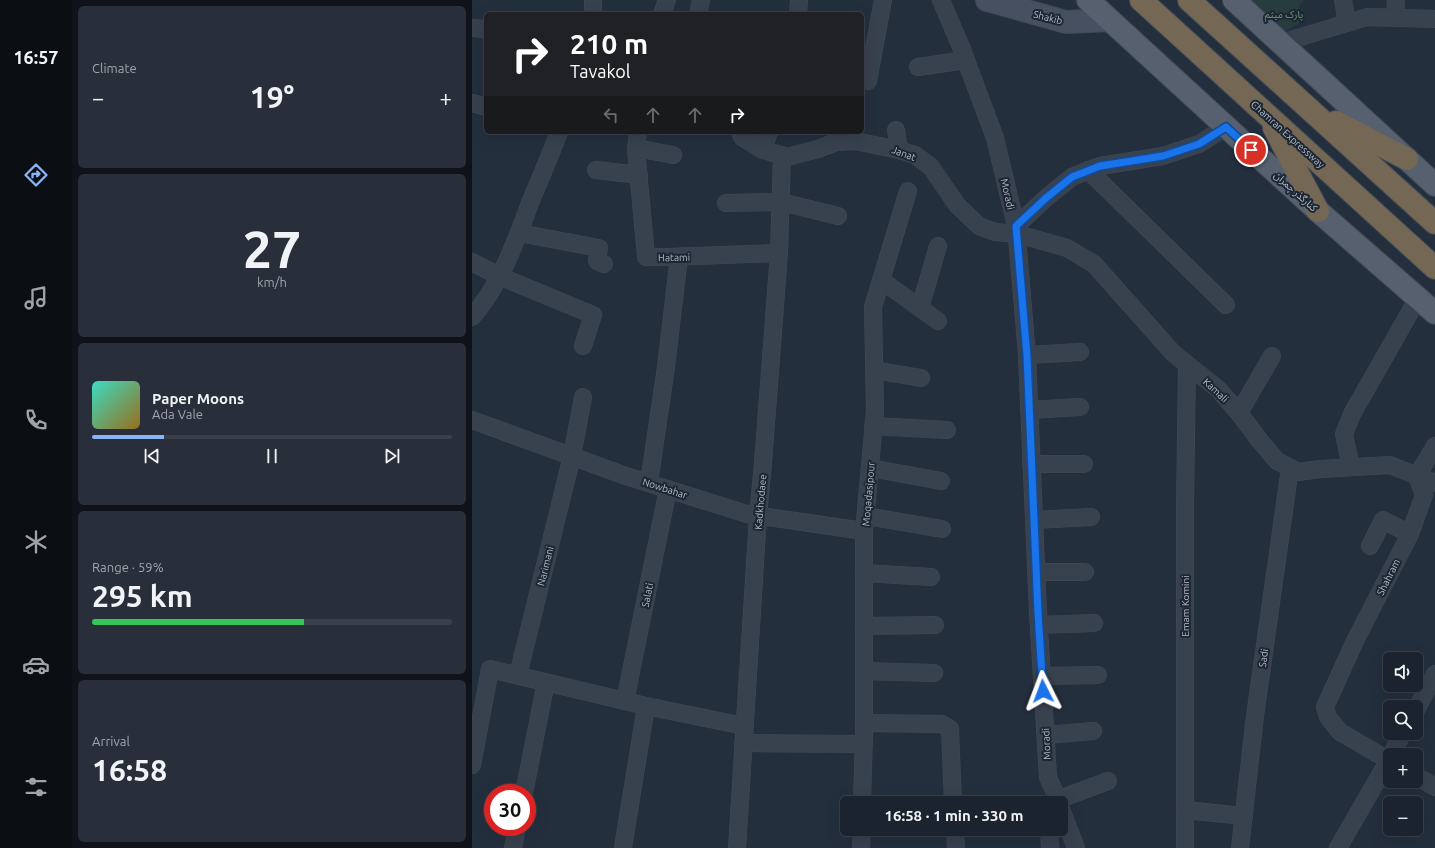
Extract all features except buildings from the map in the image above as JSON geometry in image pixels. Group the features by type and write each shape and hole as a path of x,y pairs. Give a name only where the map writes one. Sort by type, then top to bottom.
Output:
{"highway":[{"name":"Chamran Expressway","path":"1141,0 1435,268"},
{"path":"1190,0 1435,223"},
{"path":"1308,107 1407,159"},
{"path":"1267,115 1318,211"}],"main road":[{"name":"Shakib","path":"987,0 1066,22 1110,20"},
{"name":"کنارگذر چمران","path":"1088,0 1318,211 1435,314"},
{"path":"1234,0 1435,185"}],"street":[{"path":"593,12 594,0"},
{"path":"663,12 667,0"},
{"path":"698,12 701,0"},
{"path":"798,12 799,0"},
{"path":"868,81 883,0"},
{"name":"Moradi","path":"941,0 966,60 995,138 1016,230 1027,356 1036,572 1048,777 1054,796"},
{"path":"1343,0 1347,23"},
{"path":"1395,18 1396,0"},
{"path":"1281,43 1367,17 1435,19"},
{"path":"472,28 484,29"},
{"path":"918,67 966,60"},
{"path":"472,103 484,106"},
{"path":"1016,230 1046,198 1072,177 1100,166 1163,156 1199,144 1226,127"},
{"path":"896,130 900,150"},
{"path":"472,317 481,307 506,264 558,134"},
{"path":"741,134 742,137 763,150 784,156"},
{"path":"763,150 768,134"},
{"path":"637,140 673,155"},
{"name":"Hatami","path":"637,140 646,257 779,253"},
{"name":"Janat","path":"784,156 818,149 836,142 855,141 900,150 915,155 931,167 957,205 978,226 994,232 1016,230"},
{"name":"Kadkhodaee","path":"737,848 758,516 779,253 780,202 784,156"},
{"path":"596,170 639,175"},
{"path":"1088,170 1226,305"},
{"name":"Moqadasipour","path":"862,796 864,744 865,524 875,411 873,307 908,191"},
{"path":"726,203 780,202 838,216"},
{"name":"Kamali","path":"1016,230 1067,248 1094,264 1173,352 1218,389 1277,461 1298,472 1320,469 1390,465 1435,483"},
{"path":"519,233 600,248 597,261 604,264"},
{"path":"920,308 938,246"},
{"path":"649,483 666,367 679,257"},
{"path":"472,262 498,276 593,315 583,346"},
{"path":"881,280 938,321"},
{"path":"1351,467 1344,434 1352,414 1418,298"},
{"path":"1027,356 1080,352"},
{"path":"1239,413 1272,356"},
{"name":"Emam Komini","path":"1185,848 1185,506 1187,364"},
{"path":"874,370 921,378"},
{"name":"Narimani","path":"518,675 572,456 583,398"},
{"path":"1029,410 1080,407"},
{"name":"Nowbahar","path":"472,420 649,483 747,514 865,524 942,528"},
{"path":"873,426 947,430"},
{"path":"1383,755 1340,732 1328,717 1326,707 1355,641 1410,534 1424,495 1417,476 1435,446"},
{"path":"1031,464 1084,464"},
{"path":"870,468 941,481"},
{"name":"Sadi","path":"1240,848 1256,709 1290,468"},
{"name":"Salati","path":"625,701 668,489"},
{"path":"1034,520 1091,517"},
{"path":"1370,546 1383,520 1410,534"},
{"path":"1036,572 1085,572"},
{"path":"864,573 931,577"},
{"path":"1039,625 1094,623"},
{"path":"864,626 935,625"},
{"path":"472,765 490,669 646,706 744,726"},
{"path":"864,671 934,673"},
{"path":"1421,700 1435,674"},
{"path":"1042,676 1098,675"},
{"path":"526,784 546,682"},
{"path":"623,848 646,706"},
{"path":"864,723 942,724 950,729 953,796"},
{"path":"1046,735 1093,731"},
{"path":"743,743 864,744"},
{"path":"1338,848 1383,771"},
{"path":"1423,780 1435,787"},
{"path":"1068,799 1108,781"},
{"path":"1185,810 1244,816"},
{"path":"1068,830 1076,848"},
{"path":"513,848 515,836"},
{"path":"861,848 862,836"},
{"path":"955,836 956,848"},
{"path":"1049,836 1050,848"}],"green space":[{"name":"پارک میثم","path":"1246,0 1304,0 1299,6 1302,22 1281,33"}],"route":[{"path":"1043,691 1038,613 1027,356 1016,226 1046,198 1072,177 1100,166 1163,156 1199,144 1226,127 1251,150"}]}
